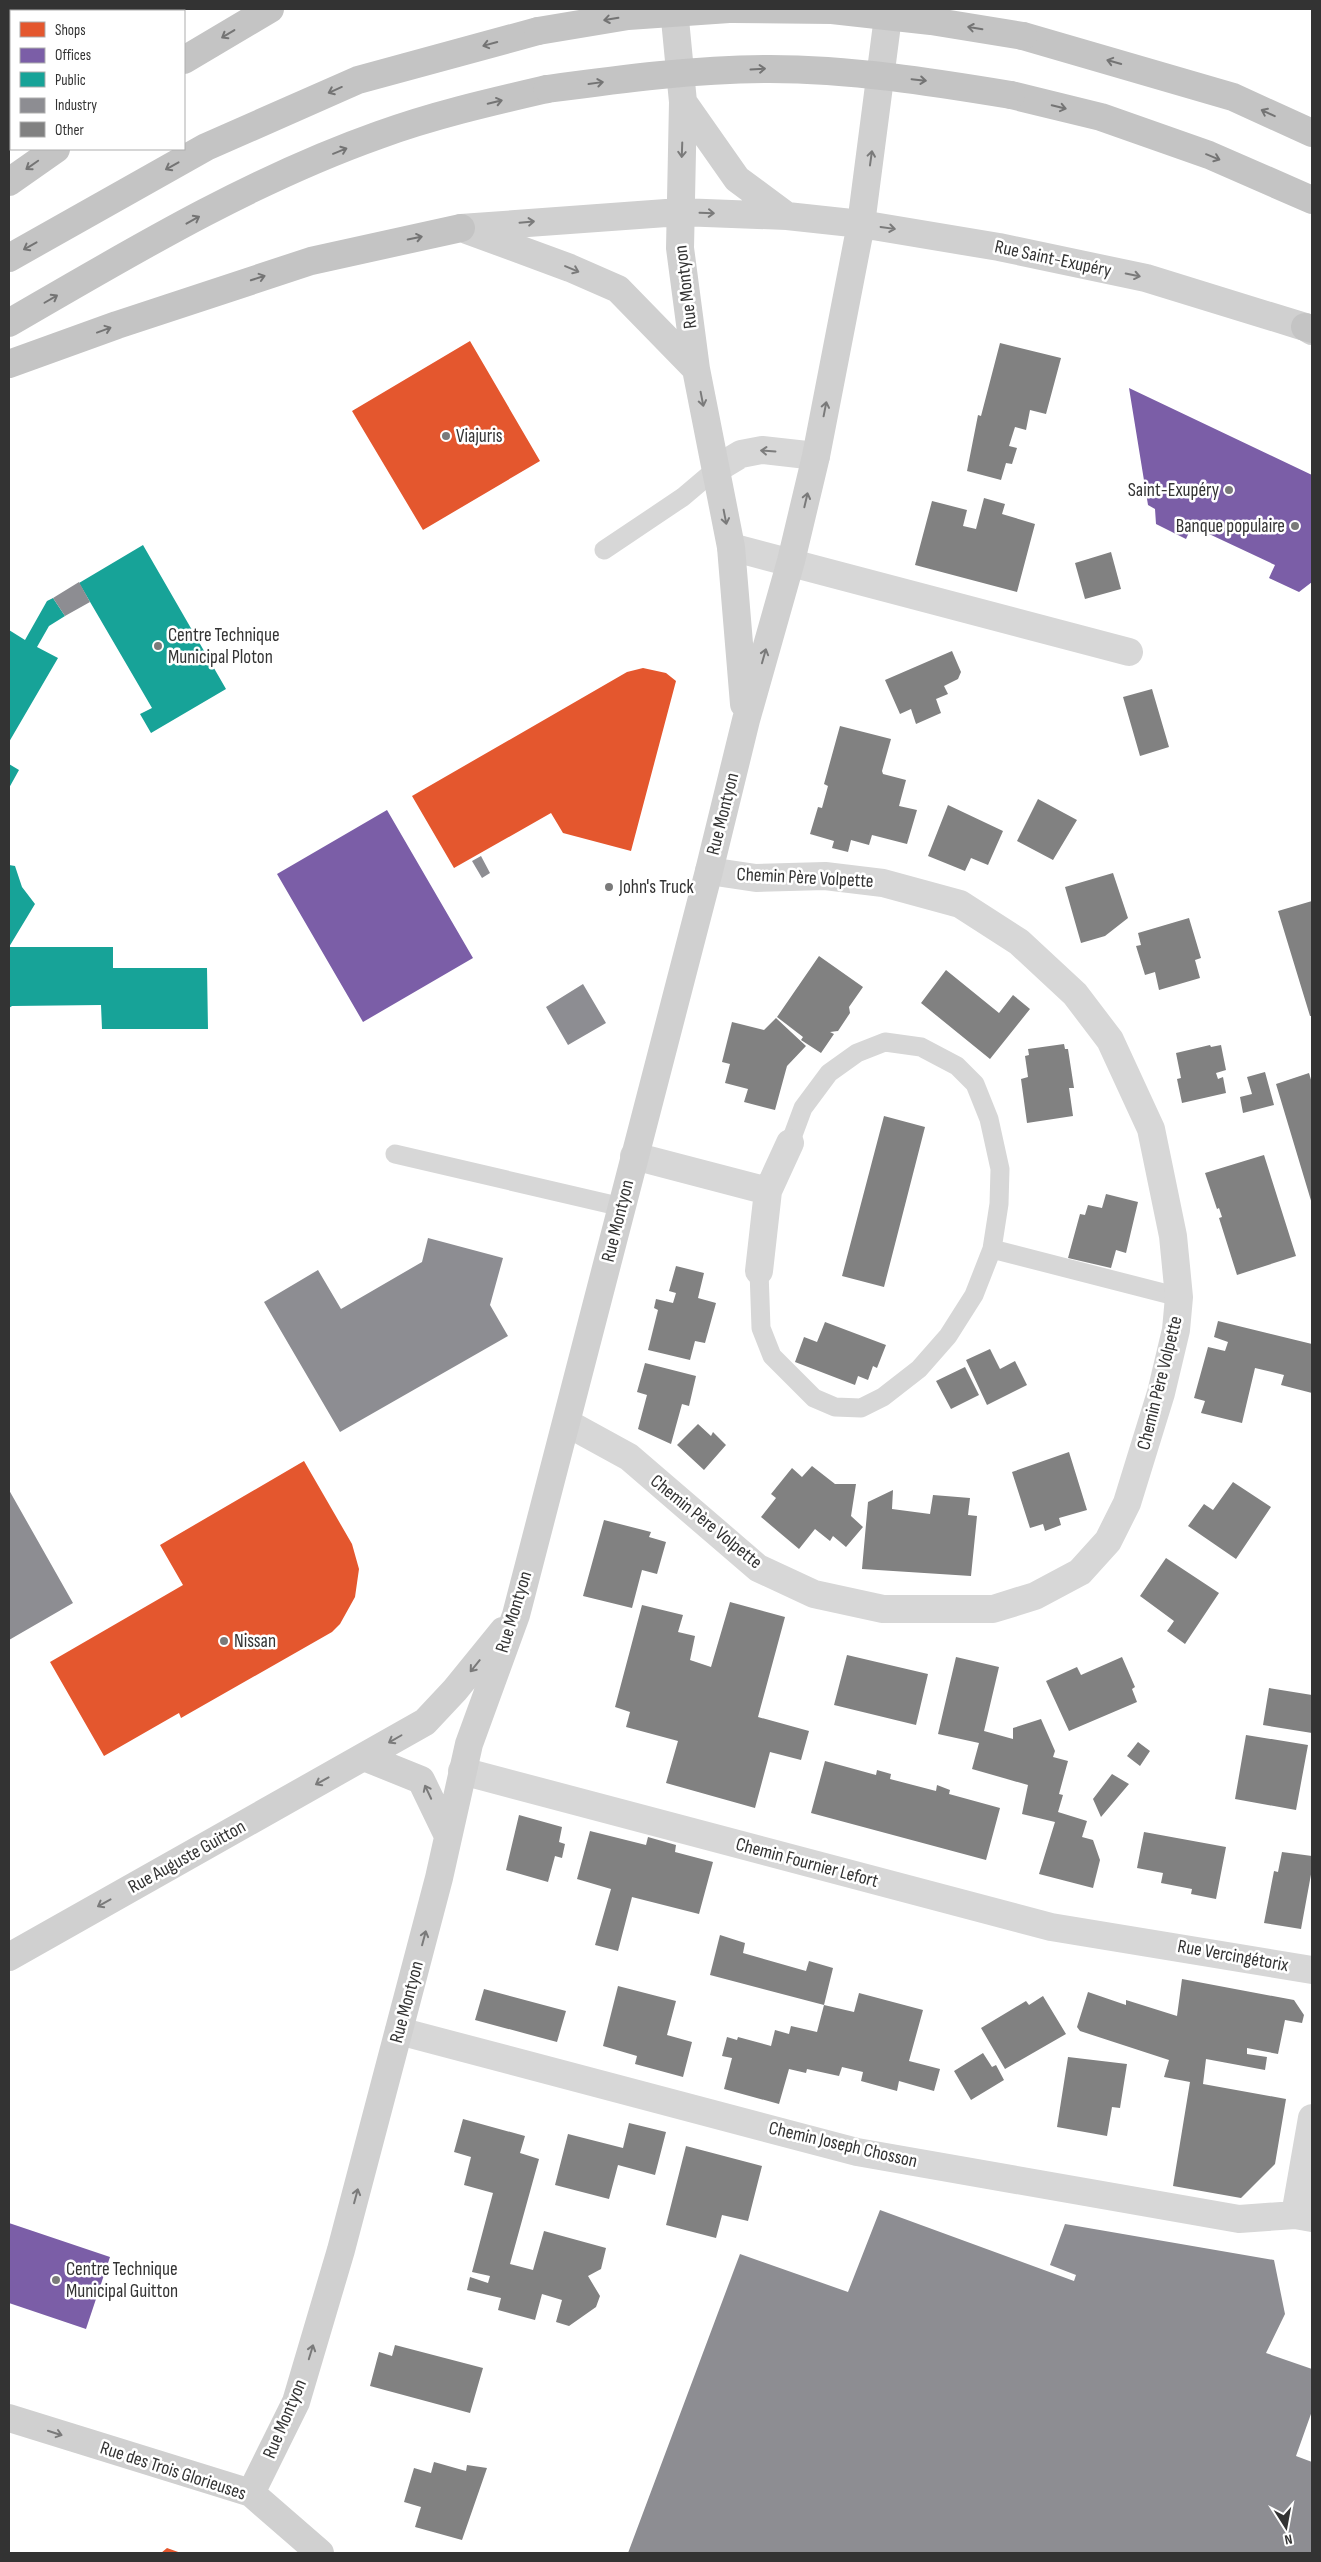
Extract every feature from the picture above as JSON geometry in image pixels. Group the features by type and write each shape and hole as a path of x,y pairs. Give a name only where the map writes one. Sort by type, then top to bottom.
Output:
{"highway":[{"path":"185,59 270,9"},
{"path":"9,258 206,146 358,80 538,31 628,16 731,9 832,10 931,21 1023,36 1233,97 1312,133"},
{"path":"9,323 218,206 305,165 379,135 468,108 547,90 631,78 770,69 873,75 928,81 1012,95 1101,117 1209,155 1312,200"},
{"path":"9,182 55,150"},
{"path":"9,364 117,325 310,261 461,228"}],"street":[{"name":"Rue Montyon","path":"674,9 684,102 680,248 696,369 731,547 746,720"},
{"name":"Rue Montyon","path":"251,2493 296,2402 341,2250 399,2030 469,1744 516,1615 568,1423 634,1156 709,871 746,720 791,561 816,456 861,224 877,117 889,9"},
{"path":"684,102 737,178 787,216"},
{"name":"Rue Saint-Exupéry","path":"461,228 578,217 680,212 787,216 861,224 989,245 1146,278 1310,329"},
{"path":"461,228 570,268 618,289 696,369"},
{"path":"716,469 741,454 762,450 816,456"},
{"path":"731,547 791,561 1129,652"},
{"name":"Chemin Père Volpette","path":"568,1423 628,1458 758,1568 814,1594 883,1609 993,1609 1035,1596 1080,1572 1108,1541 1127,1503 1147,1443 1176,1330 1179,1297 1173,1236 1151,1129 1110,1040 1076,994 1019,942 960,904 883,883 825,876 756,878 709,871"},
{"path":"759,1272 768,1191 790,1143"},
{"path":"634,1156 768,1191"},
{"name":"Rue Auguste Guitton","path":"9,1957 425,1722 455,1690 516,1615"},
{"path":"364,1757 422,1780 448,1836"},
{"name":"Chemin Fournier Lefort","path":"462,1771 1050,1927 1153,1943"},
{"name":"Rue Vercingétorix","path":"1153,1943 1312,1970"},
{"name":"Chemin Joseph Chosson","path":"399,2030 857,2152 1239,2218 1304,2217"},
{"path":"1304,2217 1312,2118"},
{"name":"Rue des Trois Glorieuses","path":"9,2418 251,2493 320,2553"}],"lane":[{"path":"604,550 683,497 716,469"},
{"path":"759,1272 760,1328 772,1356 814,1398 835,1407 860,1408 883,1397 919,1369 948,1336 974,1295 992,1249 999,1204 1000,1169 989,1119 975,1084 957,1066 921,1047 885,1042 857,1053 828,1073 803,1108 790,1143"},
{"path":"394,1154 622,1207"},
{"path":"992,1249 1179,1297"}],"shaded area":[{"path":"9,9 131,9 10,10 9,98"}],"building: Shops":[{"name":"Viajuris","path":"470,341 540,461 423,530 352,411"},
{"path":"643,668 666,673 676,681 631,851 563,833 551,813 454,868 412,796 627,672"},
{"path":"304,1461 352,1544 359,1569 355,1597 340,1624 332,1632 181,1718 179,1713 104,1756 50,1662 183,1585 160,1545"},
{"path":"167,2548 181,2553 161,2553"}],"building: Offices":[{"name":"Saint-Exupéry","path":"1129,388 1312,475 1312,582 1299,592 1269,578 1275,565 1192,526 1186,539 1156,524 1155,509 1148,505"},
{"path":"387,810 473,958 363,1022 277,874"},
{"name":"Centre Technique Municipal Guitton","path":"9,2223 110,2257 86,2329 9,2303"}],"building: Public":[{"name":"Centre Technique Municipal Ploton","path":"143,545 226,689 151,733 140,714 152,708 79,583"},
{"path":"53,598 65,616 49,626 37,647 58,658 9,742 9,630 25,640 47,601"},
{"path":"9,764 19,770 9,788"},
{"path":"9,865 15,866 22,887 35,904 9,947"},
{"path":"9,947 113,947 113,968 207,968 208,1029 102,1029 101,1005 12,1006 9,1008"}],"building: Industry":[{"path":"79,582 90,602 65,616 53,598"},
{"path":"481,856 490,873 482,878 472,861"},
{"path":"583,984 606,1023 568,1045 546,1007"},
{"path":"428,1238 503,1258 490,1305 508,1336 340,1432 264,1302 318,1270 341,1309 422,1262"},
{"path":"9,1490 73,1603 9,1640"},
{"path":"880,2210 1074,2281 1076,2275 1050,2265 1065,2224 1274,2260 1285,2314 1266,2353 1312,2369 1312,2411 1296,2456 1312,2462 1312,2553 628,2553 740,2254 848,2292"}],"building: Other":[{"path":"1000,343 1061,358 1046,414 1030,410 1026,430 1015,427 1009,446 1017,448 1012,464 1006,463 1001,480 967,471 978,415 981,416"},
{"path":"984,498 1005,504 1002,514 1035,524 1017,592 915,565 932,501 967,510 963,526 976,529"},
{"path":"1111,552 1121,589 1085,599 1075,563"},
{"path":"952,651 961,672 958,679 944,686 948,694 936,699 941,713 916,724 911,709 900,714 885,680"},
{"path":"1152,689 1169,747 1140,756 1123,697"},
{"path":"840,726 891,739 882,771 883,774 906,780 899,806 917,810 907,844 872,835 869,845 851,840 848,852 832,848 834,841 810,834 818,807 822,808 828,786 824,784"},
{"path":"1038,799 1077,820 1053,860 1017,841"},
{"path":"948,805 1003,831 988,865 971,858 965,871 928,856"},
{"path":"1113,873 1128,918 1105,936 1081,943 1065,887"},
{"path":"1312,901 1312,1016 1310,1016 1278,911"},
{"path":"1189,918 1201,958 1195,960 1200,978 1159,990 1155,972 1145,975 1136,946 1141,945 1138,933"},
{"path":"819,956 863,987 849,1007 850,1013 838,1031 830,1032 834,1034 821,1053 801,1040 803,1037 777,1017"},
{"path":"946,970 999,1013 1013,995 1030,1009 990,1059 921,1003"},
{"path":"776,1018 806,1046 787,1066 775,1110 744,1102 748,1089 725,1083 730,1064 722,1062 732,1022 764,1030"},
{"path":"1064,1044 1065,1049 1068,1049 1074,1088 1069,1088 1073,1116 1027,1123 1021,1079 1028,1077 1025,1056 1029,1055 1028,1049"},
{"path":"1210,1045 1211,1047 1221,1045 1226,1070 1216,1073 1218,1079 1223,1077 1226,1093 1182,1103 1177,1079 1181,1078 1176,1053"},
{"path":"1265,1072 1274,1105 1243,1113 1240,1097 1252,1094 1247,1077"},
{"path":"1309,1073 1312,1083 1312,1204 1276,1084"},
{"path":"884,1116 925,1127 884,1287 842,1276"},
{"path":"1264,1155 1296,1256 1237,1275 1219,1218 1222,1217 1219,1208 1217,1209 1205,1173"},
{"path":"1106,1194 1138,1202 1126,1253 1116,1250 1111,1268 1068,1258 1080,1214 1085,1215 1088,1205 1102,1208"},
{"path":"676,1266 704,1273 698,1298 716,1303 705,1343 695,1341 690,1360 648,1350 658,1310 654,1308 656,1299 673,1303 676,1293 669,1291"},
{"path":"1218,1321 1312,1344 1312,1393 1281,1385 1284,1375 1255,1368 1242,1423 1201,1413 1205,1401 1194,1398 1208,1347 1225,1351 1228,1342 1214,1337"},
{"path":"825,1322 886,1345 877,1368 873,1366 868,1380 858,1376 855,1385 795,1362 804,1337 817,1342"},
{"path":"990,1349 1000,1369 1015,1361 1027,1385 987,1405 966,1360"},
{"path":"645,1363 696,1376 689,1406 682,1404 671,1444 638,1429 647,1395 637,1392"},
{"path":"965,1367 979,1395 951,1409 936,1381"},
{"path":"698,1424 711,1436 713,1432 726,1445 704,1470 677,1445"},
{"path":"1069,1452 1087,1510 1059,1518 1061,1525 1045,1531 1043,1524 1030,1528 1012,1472"},
{"path":"812,1466 835,1484 856,1484 851,1516 863,1527 846,1547 833,1536 830,1541 815,1529 799,1549 761,1517 776,1498 771,1494 792,1468 802,1477"},
{"path":"1233,1482 1271,1507 1236,1559 1188,1526 1204,1504 1213,1510"},
{"path":"893,1490 892,1509 930,1514 933,1495 970,1498 968,1515 977,1516 971,1576 862,1569 868,1502"},
{"path":"604,1520 651,1532 649,1537 666,1542 657,1574 642,1570 632,1608 583,1596"},
{"path":"1166,1558 1219,1593 1185,1644 1167,1631 1174,1621 1140,1596"},
{"path":"730,1602 785,1617 758,1717 809,1731 801,1760 770,1752 755,1808 666,1783 678,1741 626,1727 630,1712 615,1707 642,1605 683,1615 678,1632 695,1636 690,1660 711,1667"},
{"path":"847,1655 928,1674 916,1725 834,1705"},
{"path":"956,1657 999,1667 984,1731 1013,1739 1013,1728 1041,1719 1055,1751 1053,1757 1068,1761 1059,1794 1063,1795 1058,1812 1087,1821 1082,1837 1093,1840 1100,1860 1093,1888 1039,1874 1055,1822 1022,1814 1028,1785 972,1769 979,1743 938,1734"},
{"path":"1122,1657 1135,1687 1132,1689 1137,1702 1069,1731 1046,1681 1077,1667 1081,1675"},
{"path":"1269,1688 1312,1695 1312,1733 1263,1725"},
{"path":"1246,1735 1308,1745 1296,1810 1235,1799"},
{"path":"1138,1742 1150,1751 1140,1766 1127,1756"},
{"path":"825,1761 876,1775 877,1770 891,1774 890,1779 936,1791 937,1785 950,1790 949,1794 1000,1808 986,1860 811,1813"},
{"path":"1112,1774 1129,1784 1101,1817 1093,1799"},
{"path":"519,1815 562,1827 559,1842 565,1844 562,1858 555,1856 548,1882 506,1870"},
{"path":"590,1831 646,1845 648,1837 676,1845 675,1852 713,1862 699,1914 632,1897 618,1951 595,1945 611,1889 577,1879"},
{"path":"1144,1832 1226,1847 1216,1899 1191,1894 1192,1889 1161,1883 1163,1873 1137,1868"},
{"path":"1282,1852 1312,1856 1312,1869 1301,1929 1264,1923 1274,1871 1278,1872"},
{"path":"720,1935 745,1943 743,1953 806,1971 809,1961 833,1968 824,2005 710,1975"},
{"path":"1182,1979 1294,2000 1304,2015 1302,2023 1285,2020 1278,2054 1247,2048 1247,2054 1267,2057 1265,2070 1206,2059 1203,2084 1286,2099 1275,2164 1241,2198 1173,2186 1190,2082 1164,2077 1169,2060 1080,2031 1077,2027 1088,1992 1126,2005 1126,2000 1177,2016"},
{"path":"618,1986 676,2001 667,2035 692,2042 683,2077 635,2064 637,2056 603,2046"},
{"path":"484,1989 566,2011 557,2042 475,2020"},
{"path":"859,1993 923,2010 909,2061 940,2069 934,2091 899,2081 897,2091 861,2081 863,2072 842,2067 839,2076 807,2069 806,2073 789,2069 779,2104 724,2089 732,2058 722,2056 727,2037 737,2040 738,2037 771,2046 775,2030 789,2034 791,2026 817,2032 824,2005 854,2012"},
{"path":"1043,1996 1066,2034 1005,2069 981,2028 1026,2001 1029,2005"},
{"path":"983,2053 992,2067 996,2065 1004,2080 971,2100 954,2071"},
{"path":"1068,2057 1127,2064 1120,2108 1112,2107 1107,2136 1057,2127"},
{"path":"463,2119 525,2136 520,2153 539,2159 510,2264 533,2270 544,2231 606,2248 601,2269 588,2276 600,2296 596,2307 569,2326 556,2322 562,2300 542,2294 535,2320 498,2310 501,2298 467,2290 470,2277 488,2283 490,2276 472,2272 493,2193 464,2185 471,2157 454,2152"},
{"path":"629,2123 666,2132 655,2175 618,2165 609,2199 555,2185 568,2134 623,2148"},
{"path":"686,2146 762,2166 748,2221 722,2215 716,2238 666,2225"},
{"path":"395,2345 483,2368 470,2413 370,2386 379,2352 392,2356"},
{"path":"434,2462 466,2471 467,2465 487,2468 462,2540 415,2527 421,2507 404,2502 414,2468 431,2473"}],"place":[{"name":"Viajuris","path":"446,436"},
{"name":"Saint-Exupéry","path":"1229,490"},
{"name":"Banque populaire","path":"1295,526"},
{"name":"Centre Technique Municipal Ploton","path":"158,646"},
{"name":"John's Truck","path":"609,887"},
{"name":"Nissan","path":"224,1641"},
{"name":"Centre Technique Municipal Guitton","path":"56,2280"}]}
